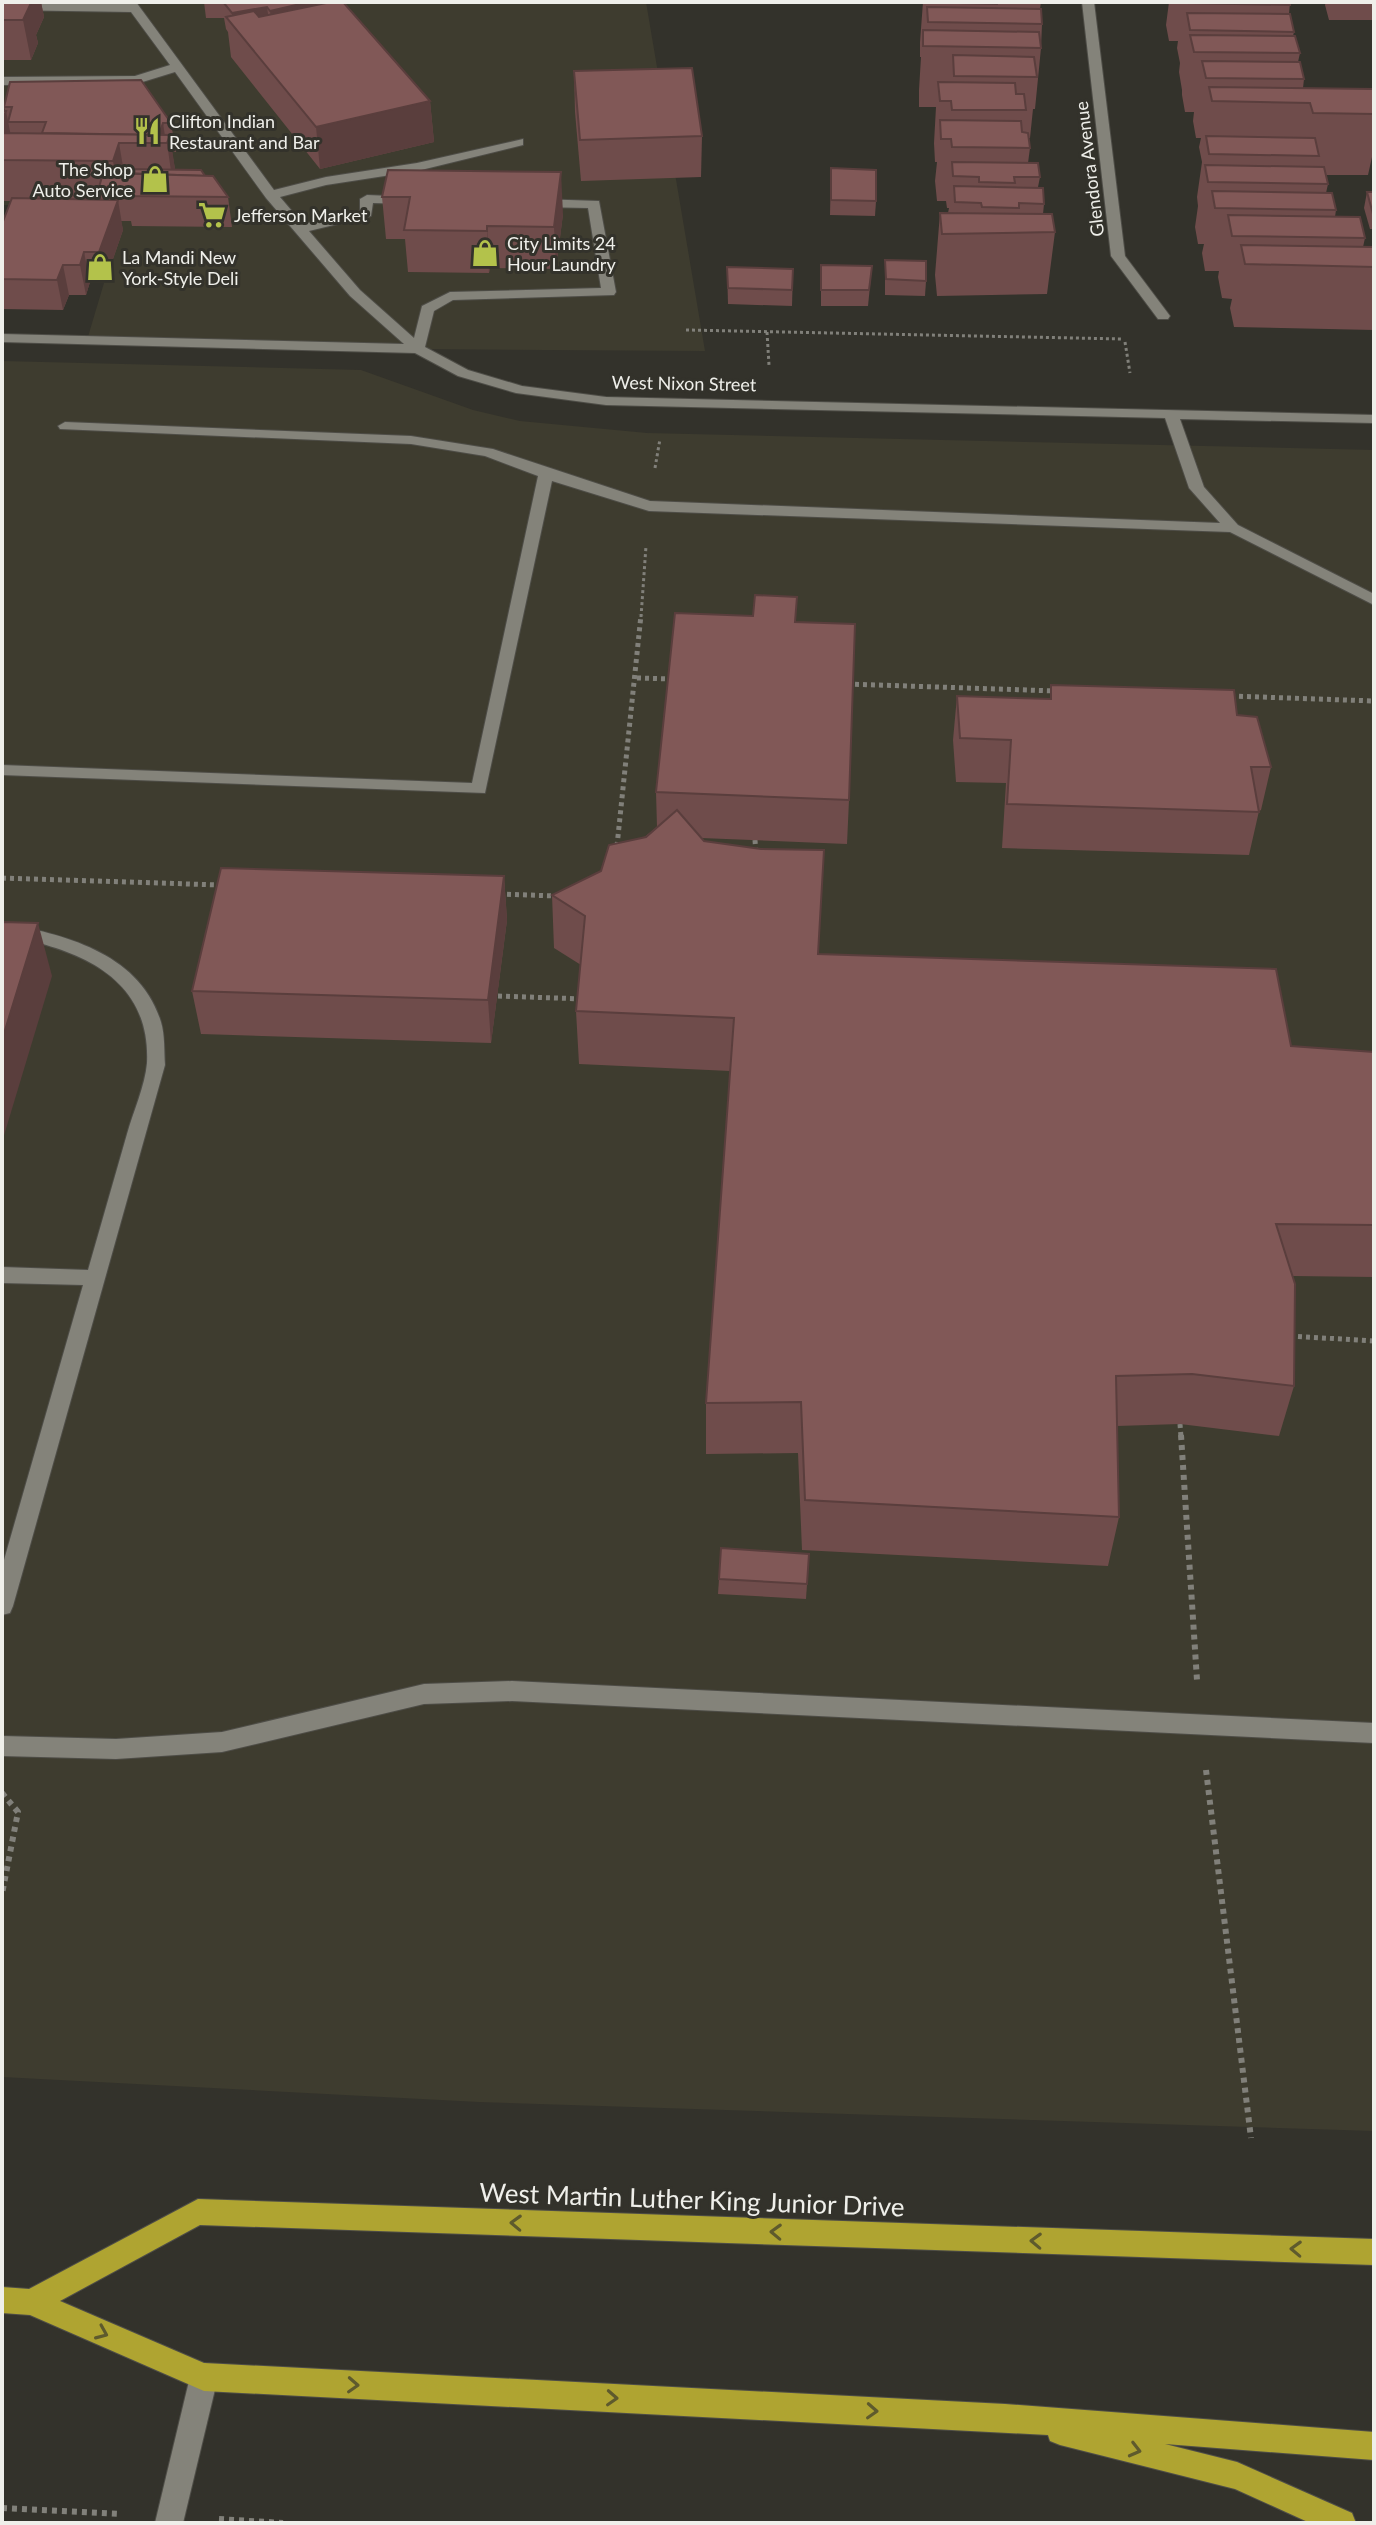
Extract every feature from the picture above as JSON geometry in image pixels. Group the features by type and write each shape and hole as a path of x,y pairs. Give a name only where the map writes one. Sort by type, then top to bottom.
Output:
{"main road":[{"name":"West Martin Luther King Junior Drive","path":"31,2302 198,2212 1374,2252"},
{"path":"2,2300 31,2302 204,2377 1005,2418 1374,2446"},
{"path":"1005,2418 1237,2476 1342,2523"}],"street":[{"name":"Glendora Avenue","path":"1088,2 1118,256 1163,316"},
{"path":"2,6 132,5 271,195 355,293 418,349 427,309 450,296 609,292 594,204 519,203"},
{"path":"2,81 136,80 178,67"},
{"path":"271,195 326,181 417,167 518,142"},
{"path":"300,229 366,213 367,199 428,201"},
{"name":"West Nixon Street","path":"2,338 418,349 463,373 521,390 606,401 1374,419"},
{"path":"1171,415 1197,488 1233,528 1374,600"},
{"path":"65,426 411,440 488,452 546,474 649,506 1233,528"},
{"path":"2,770 479,789 546,474"},
{"path":"2,929 39,935 89,952 135,987 152,1021 156,1065 2,1606"},
{"path":"2,1275 95,1278"},
{"path":"2,1746 116,1749 222,1742 424,1694 512,1691 1374,1733"},
{"path":"169,2523 204,2377"}],"path":[{"path":"686,330 1124,341 1130,373"},
{"path":"767,332 769,366"},
{"path":"616,851 637,678 649,506 662,427"},
{"path":"637,678 684,679"},
{"path":"841,684 1060,691"},
{"path":"1217,696 1374,701"},
{"path":"755,840 756,856"},
{"path":"2,878 236,886"},
{"path":"486,894 564,897"},
{"path":"498,996 585,1000"},
{"path":"1281,1335 1374,1341"},
{"path":"1180,1424 1201,1725 1251,2138"},
{"path":"2,1793 18,1812 2,1894"}],"shaded area":[{"path":"2,2 646,2 705,351 418,349 87,340 104,283 2,281 2,270 25,206 2,205"},
{"path":"2,361 361,370 473,410 520,421 647,433 1374,450 1374,2131 479,2102 2,2077"}],"building":[{"path":"223,2 309,2 270,11 267,7 232,13"},
{"path":"343,2 430,101 316,127 226,17 254,11 259,17"},
{"path":"997,2 997,4 959,3"},
{"path":"1290,2 1290,5 1188,3"},
{"path":"2,3 31,3 23,20 2,20"},
{"path":"927,7 1041,9 1042,24 928,22"},
{"path":"1187,13 1290,14 1294,32 1190,30"},
{"path":"923,30 1039,32 1041,48 923,46"},
{"path":"1190,35 1295,36 1300,53 1194,52"},
{"path":"953,55 1034,57 1037,77 954,76"},
{"path":"1202,61 1300,62 1304,79 1206,78"},
{"path":"692,68 702,136 580,140 574,71"},
{"path":"141,80 171,123 163,123 159,135 42,133 46,122 8,122 12,107 4,107 10,82"},
{"path":"938,82 1015,83 1016,94 1024,94 1026,110 952,110 951,101 940,101"},
{"path":"1209,87 1374,89 1374,114 1313,113 1310,103 1212,101"},
{"path":"940,120 1021,121 1022,132 1028,133 1030,148 952,147 951,139 941,139"},
{"path":"2,133 170,135 167,143 119,143 113,161 2,160"},
{"path":"1206,136 1315,138 1319,156 1209,154"},
{"path":"952,162 1038,163 1040,177 1014,177 1015,183 979,182 979,177 953,176"},
{"path":"1205,165 1324,167 1328,184 1208,182"},
{"path":"831,168 876,170 876,201 831,200"},
{"path":"124,169 201,170 205,176 122,173"},
{"path":"388,170 561,172 554,227 487,226 487,231 404,230 410,197 382,197"},
{"path":"103,173 213,176 228,197 127,196 129,191 98,191"},
{"path":"954,186 1043,188 1044,204 1019,203 1019,208 982,207 981,203 955,202"},
{"path":"1212,191 1332,193 1336,210 1215,208"},
{"path":"1367,192 1374,192 1374,214 1373,214"},
{"path":"12,198 118,200 99,252 84,252 80,265 63,265 57,280 2,279 2,224"},
{"path":"940,213 1052,214 1055,232 942,234"},
{"path":"1228,215 1360,217 1365,238 1232,236"},
{"path":"1241,245 1374,247 1374,267 1245,264"},
{"path":"885,260 926,261 926,281 886,279"},
{"path":"821,265 872,266 869,290 821,290"},
{"path":"727,267 793,269 792,290 728,288"},
{"path":"755,595 797,597 795,622 855,624 849,800 656,792 675,613 753,616"},
{"path":"1051,685 1234,690 1237,715 1257,717 1271,767 1251,767 1259,812 1007,804 1011,740 960,738 957,696 1051,699"},
{"path":"677,810 704,841 761,849 824,850 818,954 1276,969 1291,1046 1374,1052 1374,1225 1276,1224 1295,1284 1294,1386 1192,1374 1116,1376 1119,1517 805,1500 801,1402 706,1403 734,1018 576,1011 585,916 552,895 601,871 609,845 646,837"},
{"path":"221,868 504,876 488,1000 192,991"},
{"path":"2,922 38,923 2,1040"},
{"path":"721,1548 809,1554 807,1584 719,1579"}],"place":[{"name":"Clifton Indian Restaurant and Bar","path":"147,131"},
{"name":"The Shop Auto Service","path":"155,179"},
{"name":"Jefferson Market","path":"212,215"},
{"name":"City Limits 24 Hour Laundry","path":"485,253"},
{"name":"La Mandi New York-Style Deli","path":"100,267"}]}
